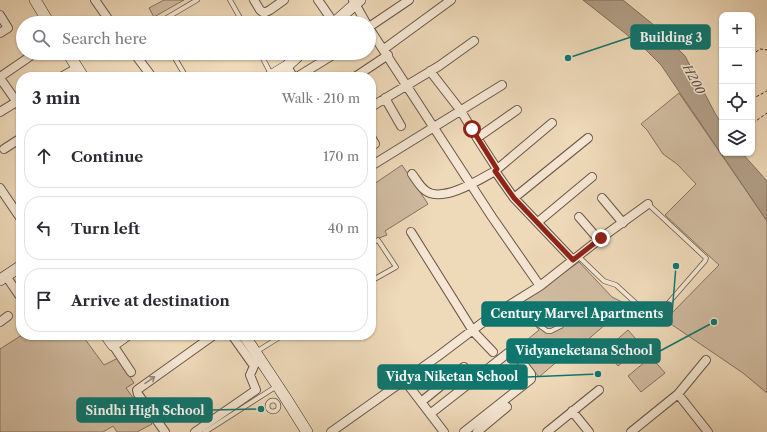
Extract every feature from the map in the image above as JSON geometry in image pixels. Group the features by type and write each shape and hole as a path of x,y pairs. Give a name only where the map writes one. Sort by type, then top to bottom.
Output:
{"street":[{"path":"35,0 45,16"},
{"path":"95,0 106,16"},
{"path":"254,0 260,10 264,13 284,0"},
{"path":"318,0 329,16"},
{"path":"376,25 409,0"},
{"path":"361,72 451,0"},
{"path":"341,16 356,1 363,16"},
{"path":"0,15 8,28 0,33"},
{"path":"376,38 471,184 540,286"},
{"path":"376,104 430,71 474,41"},
{"path":"16,97 0,77 25,60"},
{"path":"72,60 79,72"},
{"path":"139,60 148,72"},
{"path":"277,72 293,60"},
{"path":"304,72 324,60"},
{"path":"287,66 290,72"},
{"path":"430,71 461,111 514,198 576,258"},
{"path":"376,163 433,126 461,111 502,85"},
{"path":"385,98 401,126"},
{"path":"0,112 16,101"},
{"path":"477,138 517,110"},
{"path":"412,174 425,191 435,195 444,194 471,184 496,170 552,123"},
{"path":"514,198 588,138"},
{"path":"4,149 16,141"},
{"path":"538,222 592,177"},
{"path":"0,188 16,212"},
{"path":"602,198 623,223"},
{"path":"331,432 404,381 490,317 540,286 648,204"},
{"path":"579,217 599,240"},
{"path":"411,232 473,331 493,352"},
{"path":"16,269 3,278 16,293"},
{"path":"0,322 8,316"},
{"path":"165,432 138,394 137,390 207,340"},
{"path":"195,432 256,390 250,375 254,366 236,340"},
{"path":"247,340 278,386 281,400 307,432"},
{"path":"109,342 131,372"},
{"path":"430,414 510,352 514,352 531,374 531,379 464,432"},
{"path":"631,432 678,394 706,360"},
{"path":"421,402 464,367"},
{"path":"404,381 444,432"},
{"path":"547,432 599,390"},
{"path":"678,394 708,432"},
{"path":"477,432 507,407"},
{"path":"572,411 589,432"}],"lane":[{"path":"170,16 197,0"},
{"path":"230,0 239,16"},
{"path":"176,60 183,72"},
{"path":"263,60 269,72"},
{"path":"576,258 604,281 616,286 651,317 657,316 706,258 648,204"},
{"path":"376,241 378,240 396,266 376,278"},
{"path":"511,304 547,331 551,331 561,326"},
{"path":"255,353 275,340"},
{"path":"205,432 278,386"}],"path":[{"path":"755,53 760,49 767,50"},
{"path":"755,98 767,92"},
{"path":"755,122 767,113"}],"shaded area":[{"path":"164,0 184,0 156,16 153,16 149,8"},
{"path":"679,93 719,151 719,156 722,156 767,221 767,393 743,373 665,320 719,265 665,215 696,184 677,164 663,154 647,130 641,124"},
{"path":"402,165 428,204 385,231 387,235 376,239 376,183"},
{"path":"579,262 612,297 628,305 563,361 560,359 539,377 516,349 539,330 517,305"},
{"path":"628,330 642,346 618,366 605,350"},
{"path":"16,339 86,340 104,365 118,358 134,383 126,388 152,424 137,432 117,432 113,426 103,432 0,432 0,349"},
{"path":"651,357 665,373 641,392 628,376"}],"water":[{"name":"H200","path":"583,0 623,0 655,26 685,56 719,120 719,150 661,65 645,49"},
{"path":"723,156 745,156 767,181 767,221"}],"place":[{"name":"Building 3","path":"568,58"},
{"name":"Century Marvel Apartments","path":"676,266"},
{"name":"Vidyaneketana School","path":"714,322"},
{"name":"Vidya Niketan School","path":"598,374"},
{"name":"Sindhi High School","path":"261,409"}],"route":[{"path":"472,129 497,169 495,171 514,198 573,260 601,238"}]}
